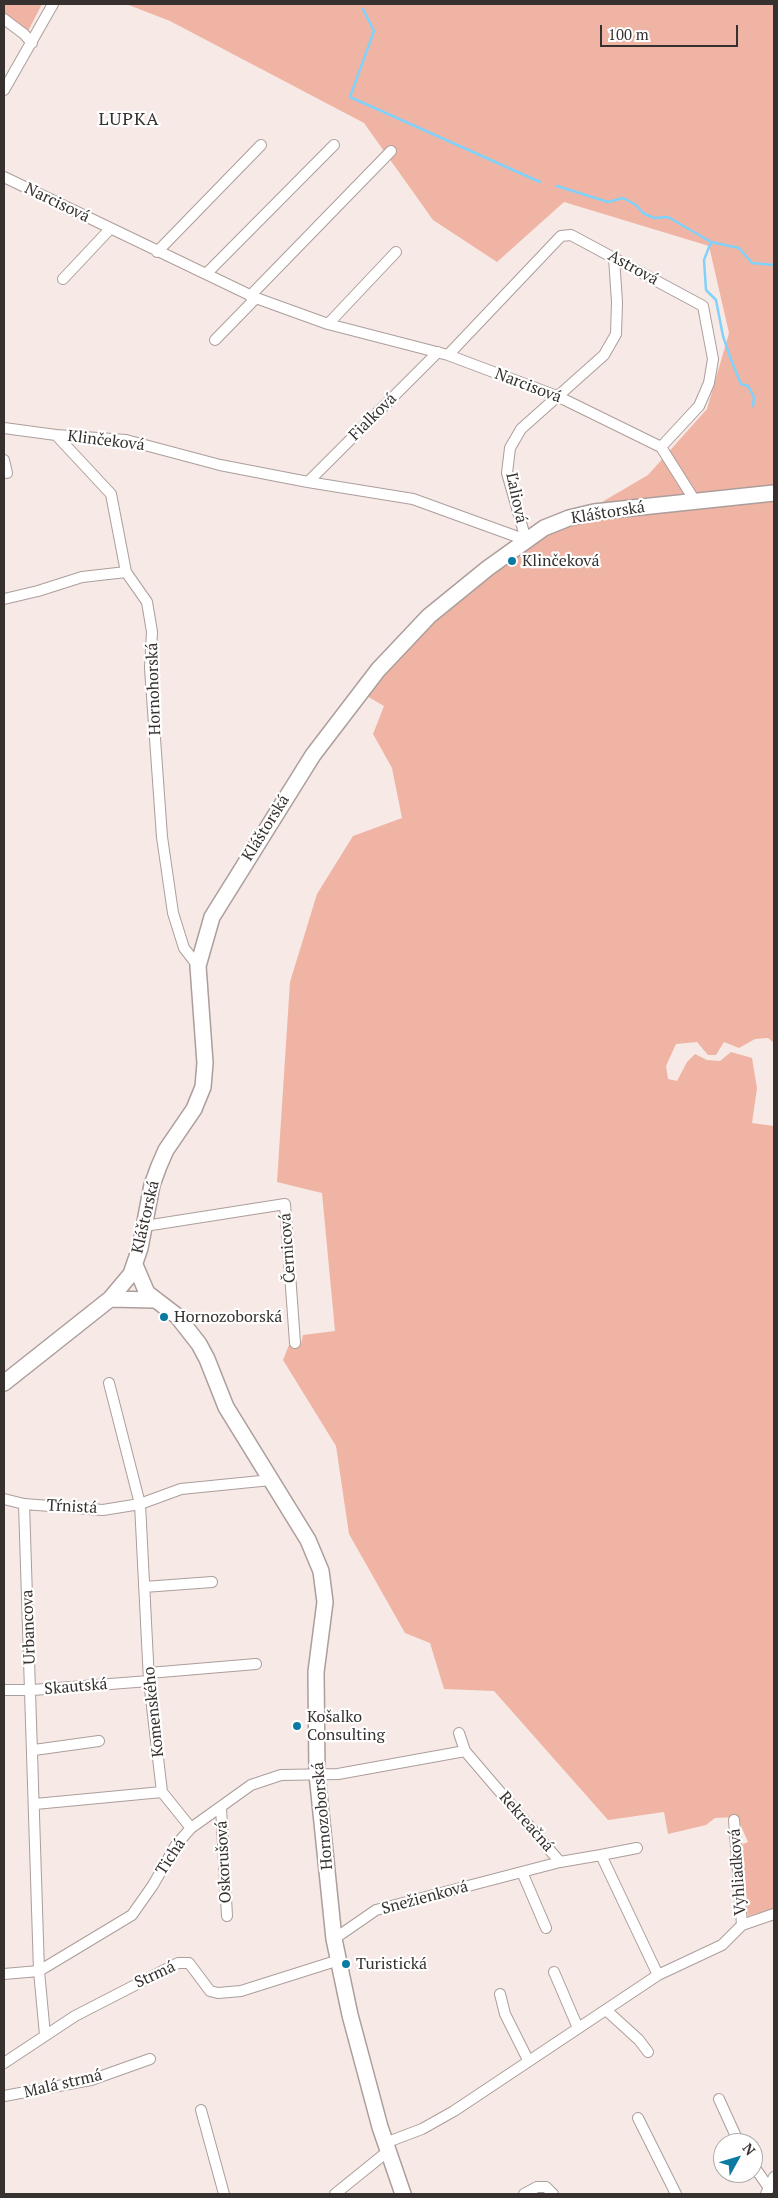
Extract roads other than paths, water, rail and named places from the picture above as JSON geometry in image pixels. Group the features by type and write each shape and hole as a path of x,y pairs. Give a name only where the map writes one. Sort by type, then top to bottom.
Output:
{"street":[{"path":"4,90 53,4"},
{"path":"4,19 24,34 32,43"},
{"path":"158,252 261,145"},
{"path":"206,274 334,145"},
{"path":"215,340 391,151"},
{"name":"Narcisová","path":"4,177 253,297 328,324 443,354 557,396 660,447"},
{"name":"Narcisová","path":"63,278 110,229"},
{"name":"Astrová","path":"561,236 570,235 703,306 713,359 709,383 699,406 660,447"},
{"name":"Fialková","path":"308,482 443,354 561,236"},
{"path":"328,324 396,252"},
{"name":"Ľaliová","path":"526,540 508,473 510,448 521,429 604,355 616,334 617,302 614,258"},
{"name":"Klinčeková","path":"4,428 56,435 126,440 220,464 308,482 413,499 526,540"},
{"name":"Hornohorská","path":"56,435 111,494 126,572 147,602 152,632 150,668 162,837 173,913 184,948 198,966"},
{"path":"660,447 695,501"},
{"path":"4,460 7,473"},
{"name":"Kláštorská","path":"4,1383 110,1299 126,1283 135,1265 145,1226 152,1185 159,1166 166,1150 194,1109 203,1087 205,1063 198,966 206,932 225,893 313,755 378,670 429,616 544,528 569,518 695,501 774,493"},
{"path":"4,599 38,591 82,577 126,572"},
{"name":"Černicová","path":"145,1226 285,1204 295,1343"},
{"name":"Hornozoborská","path":"135,1265 142,1285 154,1300 176,1316 199,1344 208,1359 226,1406 308,1540 321,1571 325,1602 316,1672 318,1774 334,1939 350,2015 386,2147 403,2194"},
{"path":"110,1299 154,1300"},
{"path":"109,1383 140,1504"},
{"name":"Tŕnistá","path":"4,1499 24,1504 103,1510 140,1504 181,1490 271,1480"},
{"name":"Urbancova","path":"24,1504 34,1750 39,1971 45,2035"},
{"name":"Komenského","path":"140,1504 149,1677 162,1792"},
{"path":"144,1587 212,1582"},
{"name":"Skautská","path":"4,1690 32,1690 256,1664"},
{"name":"Rekreačná","path":"459,1733 465,1751 560,1862 637,1848"},
{"path":"34,1750 99,1742"},
{"path":"318,1774 338,1774 465,1751"},
{"name":"Tichá","path":"39,1971 132,1915 153,1885 176,1845 191,1828 251,1785 281,1775 318,1774"},
{"path":"35,1804 162,1792 191,1828"},
{"name":"Oskorušová","path":"221,1808 226,1916"},
{"name":"Vyhliadková","path":"734,1820 742,1924"},
{"path":"601,1856 658,1975"},
{"name":"Snežienková","path":"334,1939 376,1910 560,1862"},
{"path":"522,1872 546,1928"},
{"path":"335,2194 386,2147 422,2129 658,1975 722,1946 742,1924 774,1914"},
{"name":"Strmá","path":"4,2063 75,2016 178,1963 189,1964 210,1991 218,1993 241,1992 339,1960"},
{"path":"4,1974 39,1971"},
{"path":"554,1972 578,2028"},
{"path":"500,1994 505,2014 528,2060"},
{"path":"606,2010 639,2040 648,2052"},
{"name":"Malá strmá","path":"4,2096 91,2080 150,2058"},
{"path":"719,2099 735,2133"},
{"path":"201,2110 224,2194"},
{"path":"638,2118 676,2194"},
{"path":"768,2191 774,2177"},
{"path":"524,2194 537,2187 546,2187 553,2194"}],"waterway":[{"path":"363,9 374,31 350,97 540,182"},
{"path":"557,186 608,202 623,198 636,205 643,213 654,218 668,217 711,242 739,248 752,263 774,265"},
{"path":"711,242 704,260 706,290 716,300 723,336 730,357 741,384 748,386 754,397 753,406"}],"place":[{"name":"Klinčeková","path":"512,561"},
{"name":"Hornozoborská","path":"164,1317"},
{"name":"Košalko Consulting","path":"297,1726"},
{"name":"Turistická","path":"346,1964"}],"district":[{"name":"LUPKA","path":"129,120"}]}
